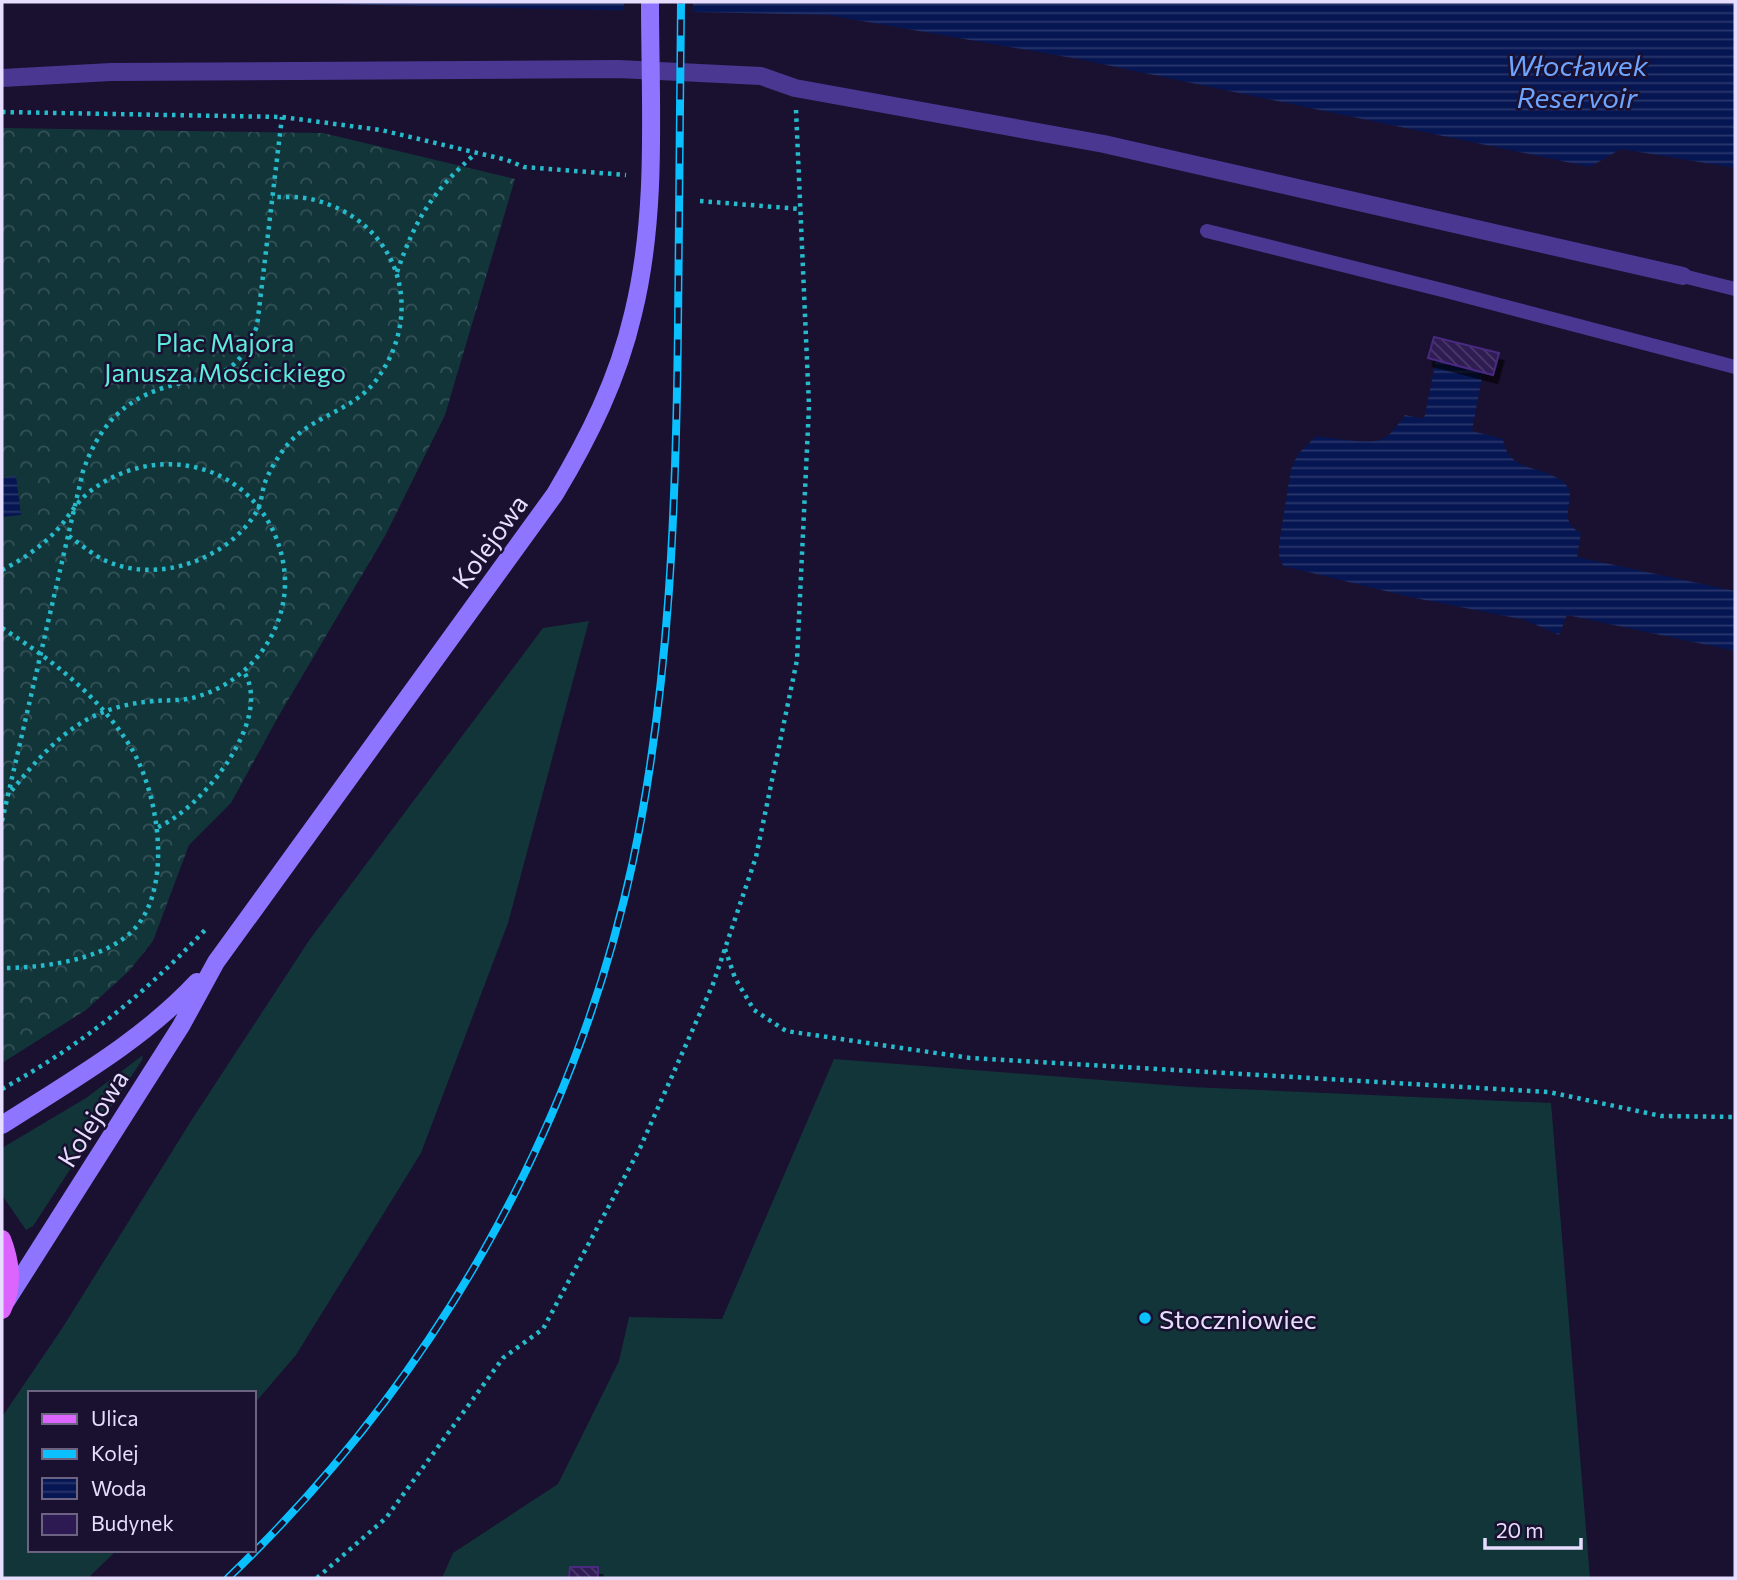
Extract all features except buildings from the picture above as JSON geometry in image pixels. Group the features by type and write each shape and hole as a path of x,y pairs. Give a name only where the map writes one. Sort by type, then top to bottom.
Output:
{"main road":[{"name":"Kolejowa","path":"4,1305 181,1026 216,962 555,494 582,449 614,376 638,289 649,204 650,2"},
{"name":"Kolejowa","path":"2,1125 98,1064 148,1027 180,1000 216,962"},
{"path":"2,1239 10,1266 4,1305"}],"street":[{"path":"2,78 111,72 618,69 761,76 795,88 1104,144 1683,276"}],"lane":[{"path":"1207,231 1735,366"},
{"path":"1683,276 1735,289"}],"path":[{"path":"317,1578 386,1518 503,1358 543,1329 640,1148 713,985 756,857 797,660 809,406 795,88"},
{"path":"2,112 282,117 381,130 507,160 524,167 626,175"},
{"path":"2,821 75,505 91,449 111,419 147,395 163,388 217,376 244,353 257,326 282,117"},
{"path":"397,272 423,210 451,176 476,154"},
{"path":"69,536 104,560 122,565 156,569 179,567 209,556 230,542 250,522 259,507 265,483 288,444 316,421 349,406 376,381 384,368 401,328 402,301 391,256 380,241 349,214 312,199 272,197"},
{"path":"700,201 800,209"},
{"path":"2,570 56,532 75,505 114,476 143,466 173,464 188,465 216,474 245,492 259,507 273,529 284,570 284,595 277,626 257,658 244,672 226,685 195,698 121,705 74,727 39,758 8,796"},
{"path":"2,628 68,674 104,712 131,747 143,771 151,791 158,827 158,863 152,893 143,918 127,936 93,953 58,963 39,967 2,968"},
{"path":"158,827 171,822 194,802 217,776 240,740 251,711 252,696 249,680 244,672"},
{"path":"2,1089 102,1026 150,985 205,930"},
{"path":"725,948 735,978 754,1010 786,1031 970,1058 1549,1092 1661,1116 1735,1117"}],"green space":[{"name":"Plac Majora Janusza Mościckiego","path":"2,128 323,133 515,179 445,415 385,536 278,717 231,803 189,845 153,941 129,971 86,1010 2,1063"},
{"path":"589,621 508,923 421,1153 296,1355 256,1402 256,1391 28,1391 28,1552 115,1552 88,1578 2,1578 2,1417 63,1327 191,1121 310,939 543,628"},
{"path":"143,1055 33,1226 26,1230 2,1195 2,1148 86,1098"},
{"name":"Stoczniowiec","path":"834,1059 1191,1087 1551,1103 1590,1578 442,1578 453,1553 558,1484 619,1361 629,1317 722,1319"}],"water":[{"name":"Włocławek Reservoir","path":"77,2 1735,2 1735,168 1621,149 1590,167 1078,59 828,15 330,4"},
{"path":"1436,360 1483,372 1472,431 1503,439 1506,450 1518,463 1553,476 1568,487 1569,521 1581,533 1577,557 1735,591 1735,651 1567,615 1559,635 1525,620 1410,597 1283,566 1279,544 1291,469 1298,454 1316,436 1374,441 1388,436 1405,415 1424,419"},
{"path":"16,476 21,515 2,517 2,478"}],"pier":[{"path":"624,2 693,2 693,15 624,14"}],"railway":[{"path":"256,1549 301,1503 368,1423 429,1339 484,1250 532,1157 573,1061 607,963 633,861 645,795 669,595 677,393 681,2"},
{"path":"228,1578 253,1552"}],"place":[{"name":"Stoczniowiec","path":"1145,1318"}]}
